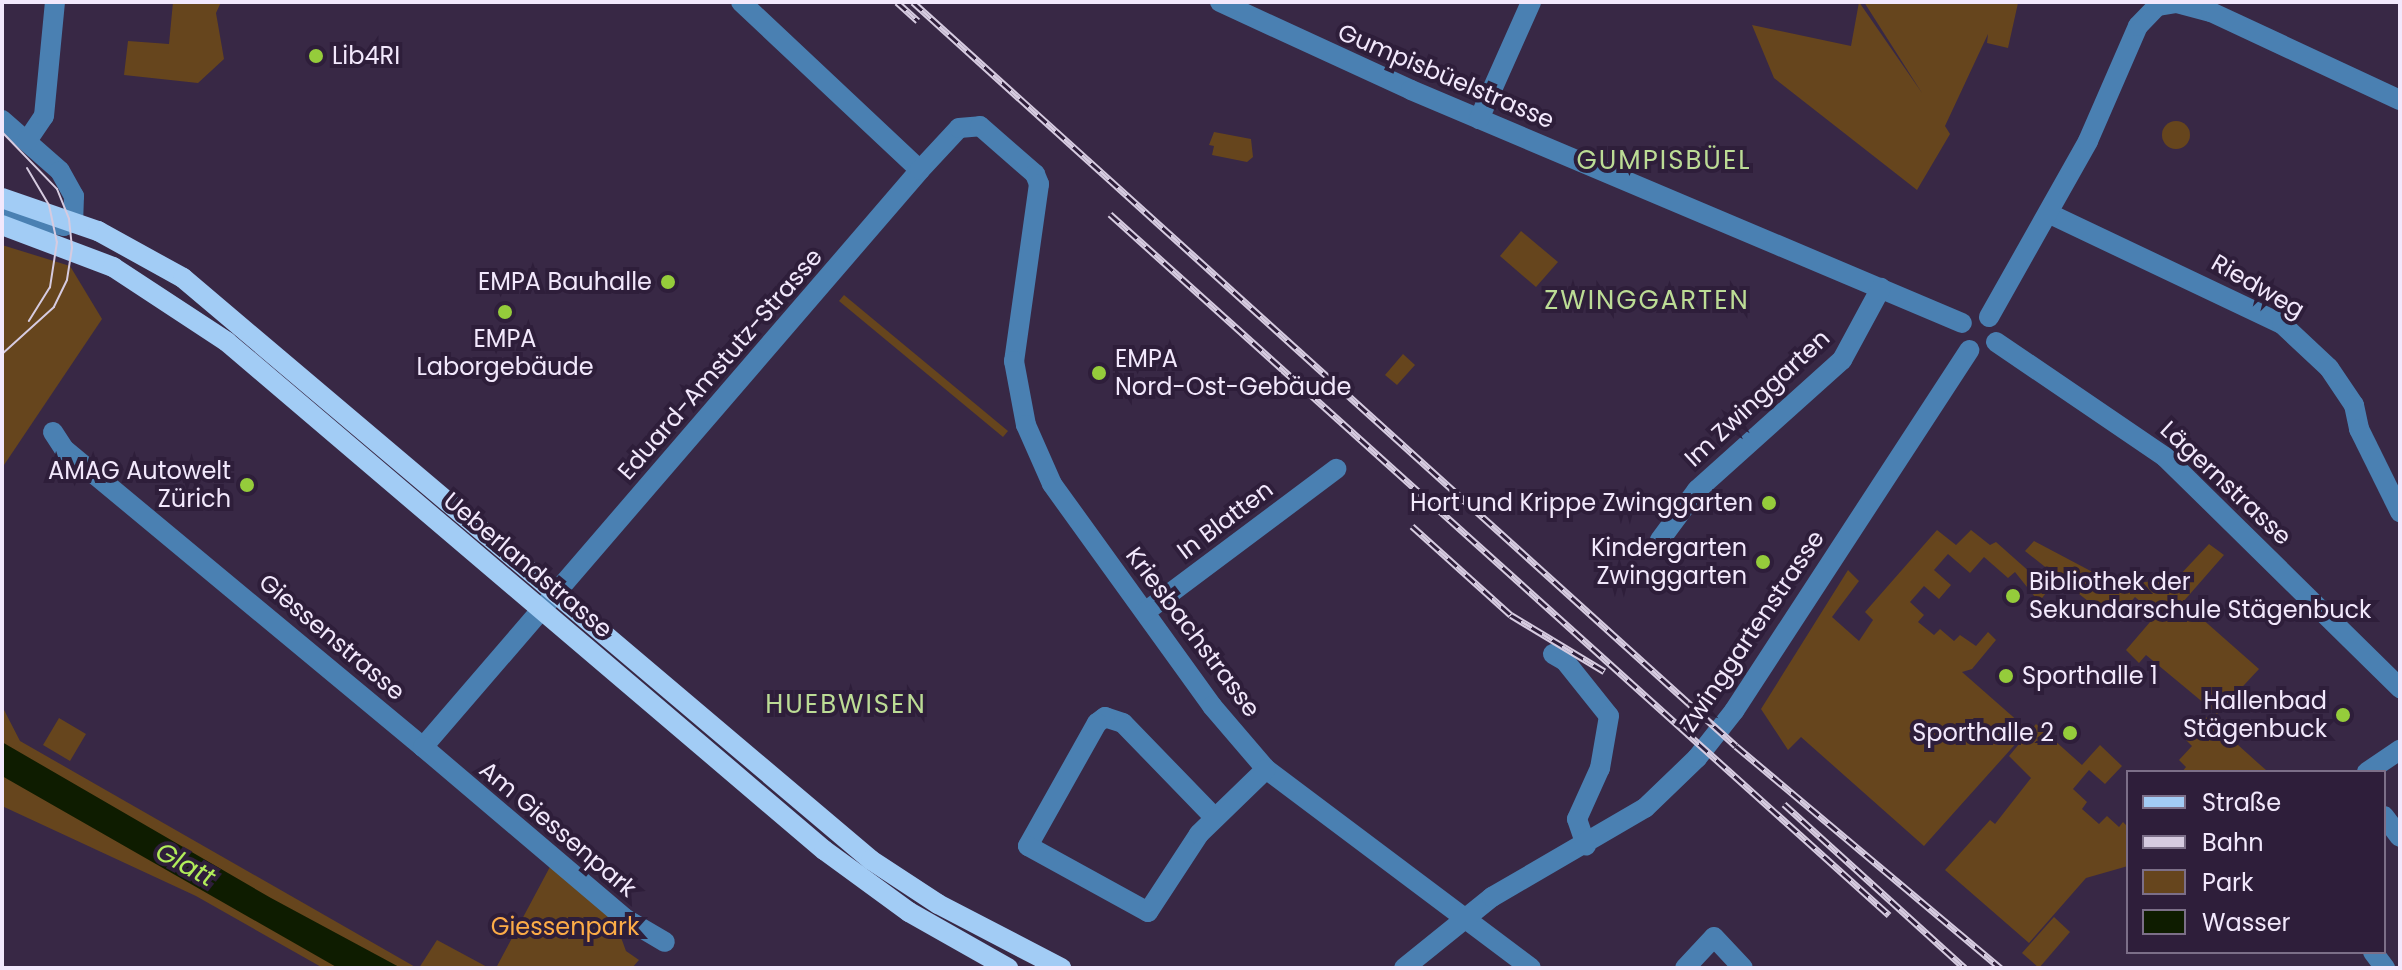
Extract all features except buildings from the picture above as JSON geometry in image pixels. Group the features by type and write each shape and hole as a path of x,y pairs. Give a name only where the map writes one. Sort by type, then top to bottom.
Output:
{"main road":[{"name":"Ueberlandstrasse","path":"2,198 73,221 161,265 232,315 871,860 938,904 1061,968"},
{"name":"Ueberlandstrasse","path":"2,225 87,254 169,300 227,342 824,850 909,912 1008,968"}],"street":[{"path":"27,141 44,116 55,2"},
{"path":"741,2 920,170"},
{"name":"Gumpisbüelstrasse","path":"1220,2 1479,119 1962,323"},
{"path":"1479,119 1531,2"},
{"path":"1989,317 2050,214 2138,26 2167,3 2211,12 2400,100"},
{"path":"2,120 60,171 74,196 73,221"},
{"name":"Eduard-Amstutz-Strasse","path":"558,592 959,128 972,124 1035,174 1041,195 1030,264 1020,294"},
{"name":"Ueberlandstrasse","path":"2,214 44,225 64,226 73,221"},
{"name":"Riedweg","path":"2050,214 2282,324 2329,368 2354,405 2359,429 2400,512"},
{"name":"Im Zwinggarten","path":"1660,540 1697,490 1842,360 1881,288"},
{"name":"Kriesbachstrasse","path":"1020,294 1014,361 1029,434 1052,484 1212,706 1266,769 1531,968"},
{"path":"1974,314 1989,317 1998,331 1996,342 1984,352 1969,350 1960,338 1962,323 1974,314"},
{"name":"Lägernstrasse","path":"1996,342 2165,457 2400,688"},
{"name":"Zwinggartenstrasse","path":"1404,968 1462,918 1586,845 1670,787 1717,735 1969,350"},
{"name":"Giessenstrasse","path":"53,432 64,449 423,747"},
{"name":"In Blatten","path":"1145,612 1336,469"},
{"path":"423,747 558,592"},
{"path":"1553,654 1565,661 1609,716 1600,768 1577,819 1586,845"},
{"path":"1215,818 1123,723 1111,717 1097,723 1028,846 1148,912 1184,852 1266,769"},
{"name":"Am Giessenpark","path":"423,747 626,919 665,942"},
{"path":"2370,770 2400,750"},
{"path":"2386,819 2400,837"},
{"path":"1685,968 1714,937 1743,968"}],"green space":[{"path":"173,2 221,2 216,13 224,59 198,83 124,75 128,41 169,44"},
{"path":"1859,2 1922,93 1864,2 2018,3 2008,48 1987,43 1988,34 1945,126 1950,134 1917,190 1774,78 1752,25 1851,46"},
{"path":"2176,121 2186,125 2190,135 2186,145 2176,149 2166,145 2162,135 2166,125"},
{"path":"1214,132 1251,139 1253,157 1247,162 1212,155 1214,146 1209,145"},
{"path":"1521,231 1558,262 1536,287 1500,256"},
{"path":"2,245 70,266 102,319 2,468"},
{"path":"844,295 1008,431 1003,437 839,301"},
{"path":"1403,354 1415,365 1397,385 1385,375"},
{"path":"1937,530 1956,545 1971,530 1990,545 1996,542 2049,589 2039,602 2015,572 2008,578 1984,557 1970,573 1948,554 1934,570 1951,585 1939,599 1924,586 1910,602 1924,615 1918,622 1934,635 1940,629 1954,641 1960,635 1976,646 1988,632 1996,640 1972,669 1962,672 2028,730 1924,846 1801,737 1788,750 1761,709 1848,570 1859,581 1832,617 1859,641 1873,620 1865,612"},
{"path":"2034,541 2102,577 2139,583 2178,577 2209,544 2224,555 2183,602 2259,669 2217,714 2146,655 2139,663 2126,650 2156,615 2135,597 2113,621 2025,551"},
{"path":"2,706 20,741 417,968 323,968 196,896 2,806"},
{"path":"2207,717 2266,770 2184,770 2186,767 2179,760 2192,746 2186,740"},
{"path":"59,718 86,734 70,761 43,745"},
{"path":"2036,724 2082,765 2100,745 2122,766 2105,784 2089,770 2073,789 2087,802 2082,809 2099,824 2107,816 2119,827 2123,822 2126,825 2126,867 2086,878 2029,943 1945,870 1990,820 1995,824 2031,778 2009,756"},
{"name":"Giessenpark","path":"552,863 612,913 626,951 639,960 632,968 496,968"},
{"path":"2054,917 2070,932 2039,968 2022,953"},
{"name":"Giessenpark","path":"437,940 489,968 419,968"}],"water":[{"name":"Glatt","path":"2,742 271,898 401,968 338,968 2,776"}],"tram line":[{"path":"2,132 57,189 69,219 72,248 67,280 54,307 2,354"},
{"path":"27,168 49,205 57,242 50,287 29,321"}],"railway":[{"path":"897,2 918,21"},
{"path":"913,2 1736,746 2001,968"},
{"path":"1110,214 1889,915"},
{"path":"1412,526 1511,615 1604,671"},
{"path":"1784,804 1965,968"}],"place":[{"name":"Lib4RI","path":"316,56"},
{"name":"EMPA Bauhalle","path":"668,282"},
{"name":"EMPA Laborgebäude","path":"505,312"},
{"name":"EMPA Nord-Ost-Gebäude","path":"1099,373"},
{"name":"AMAG Autowelt Zürich","path":"247,485"},
{"name":"Hort und Krippe Zwinggarten","path":"1769,503"},
{"name":"Kindergarten Zwinggarten","path":"1763,562"},
{"name":"Bibliothek der Sekundarschule Stägenbuck","path":"2013,596"},
{"name":"Sporthalle 1","path":"2006,676"},
{"name":"Hallenbad Stägenbuck","path":"2343,715"},
{"name":"Sporthalle 2","path":"2070,733"}],"district":[{"name":"GUMPISBÜEL","path":"1664,161"},
{"name":"ZWINGGARTEN","path":"1647,301"},
{"name":"HUEBWISEN","path":"846,705"}]}
